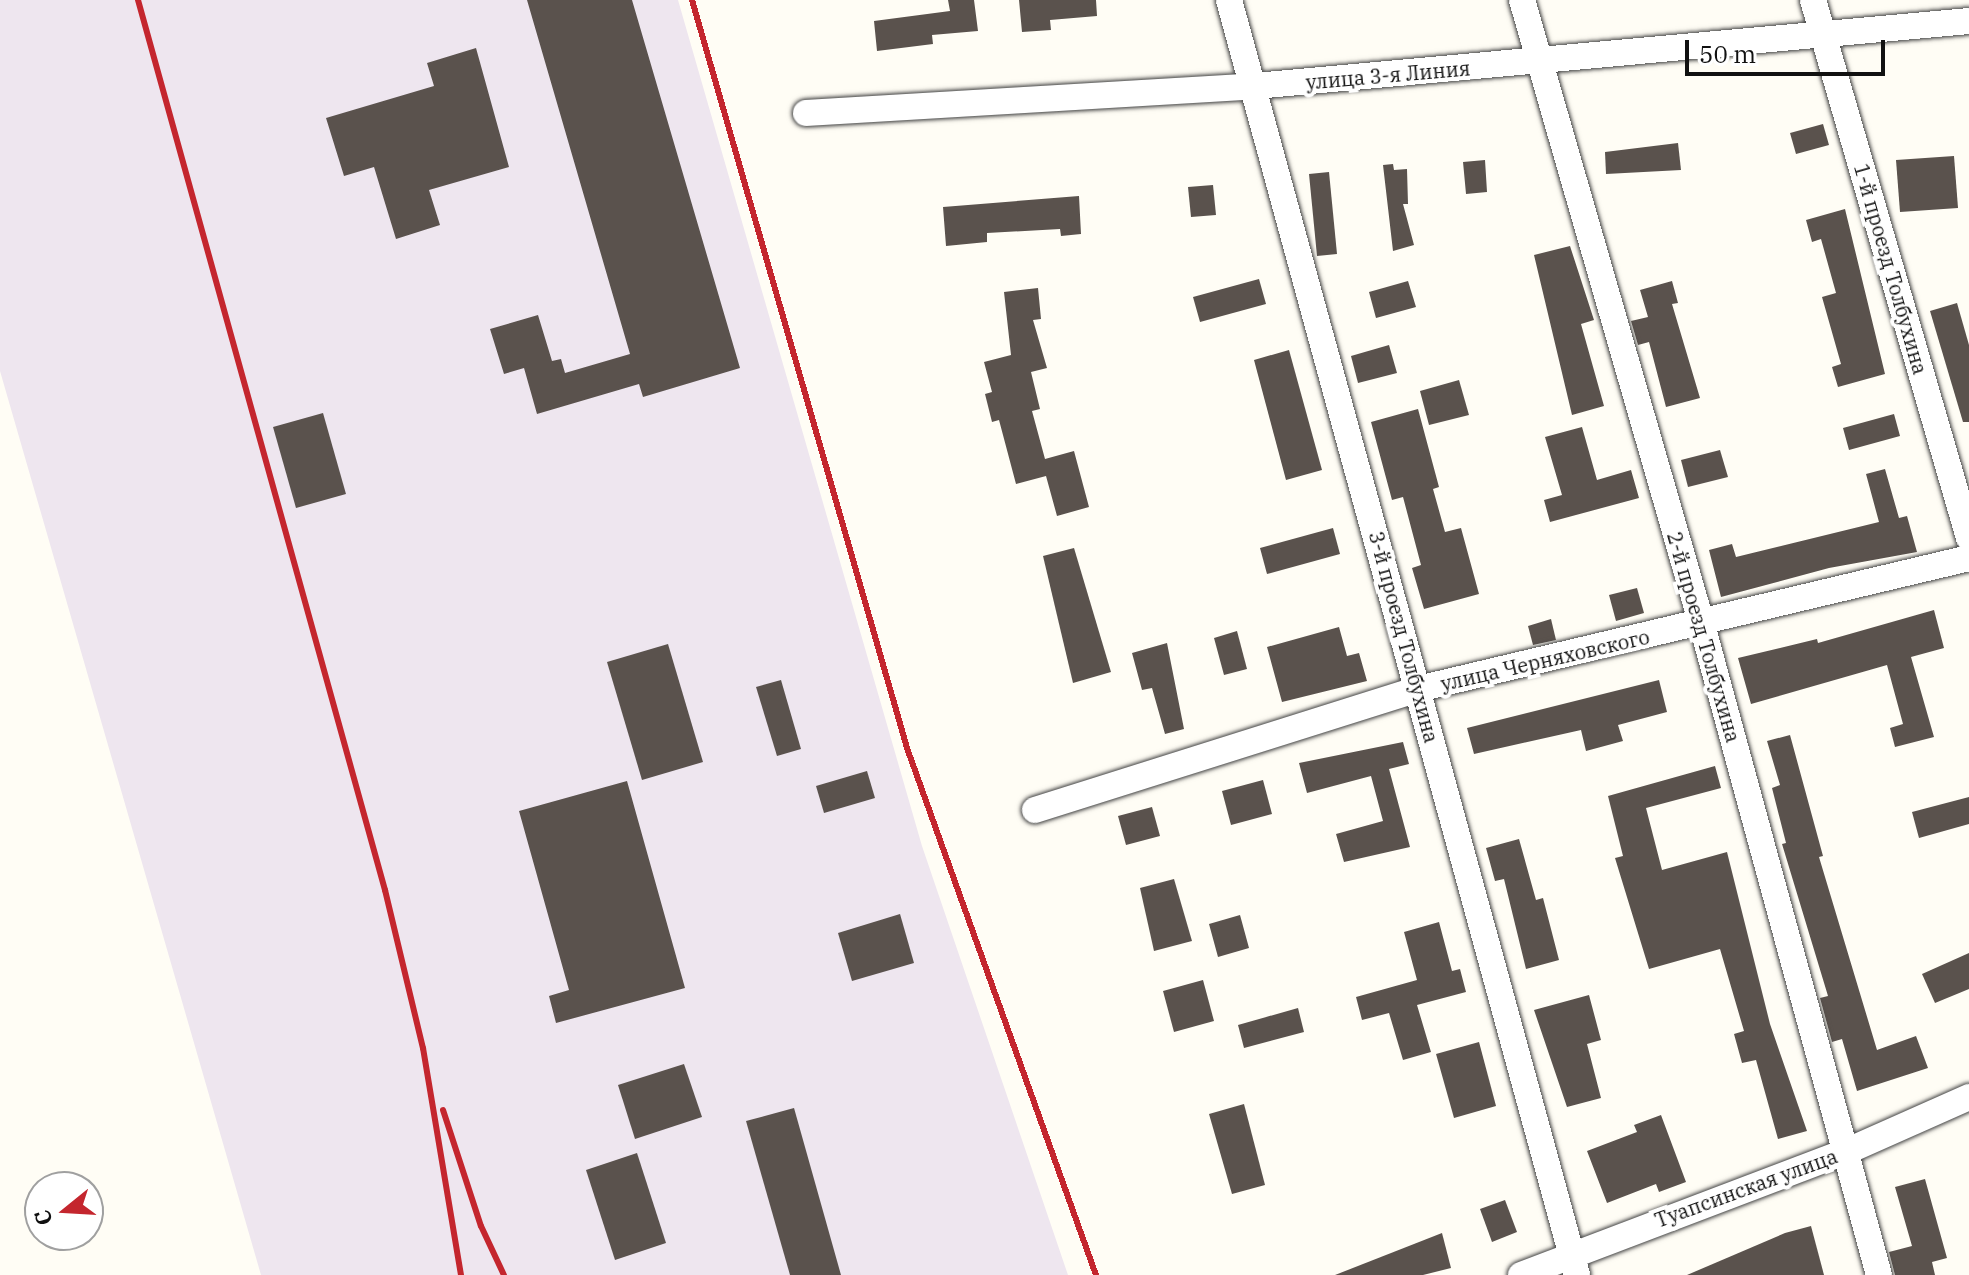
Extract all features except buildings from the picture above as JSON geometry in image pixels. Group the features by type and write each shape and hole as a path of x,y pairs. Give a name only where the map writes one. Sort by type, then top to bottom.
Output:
{"street":[{"name":"3-й проезд Толбухина","path":"1229,0 1255,86 1574,1264"},
{"name":"2-й проезд Толбухина","path":"1522,0 1537,62 1702,625 1879,1275"},
{"name":"1-й проезд Толбухина","path":"1813,0 1969,538"},
{"name":"улица 3-я Линия","path":"806,113 1255,86 1823,37 1969,21"},
{"name":"улица Черняховского","path":"1035,810 1418,689 1702,625 1969,558"},
{"name":"Туапсинская улица","path":"1521,1275 1574,1264 1969,1097"}],"shaded area":[{"path":"0,0 678,0 922,846 1068,1275 261,1275 0,371"}],"railway":[{"path":"138,0 385,890 423,1048 461,1275"},
{"path":"692,0 907,748 1096,1275"},
{"path":"443,1110 481,1226 504,1275"}]}
